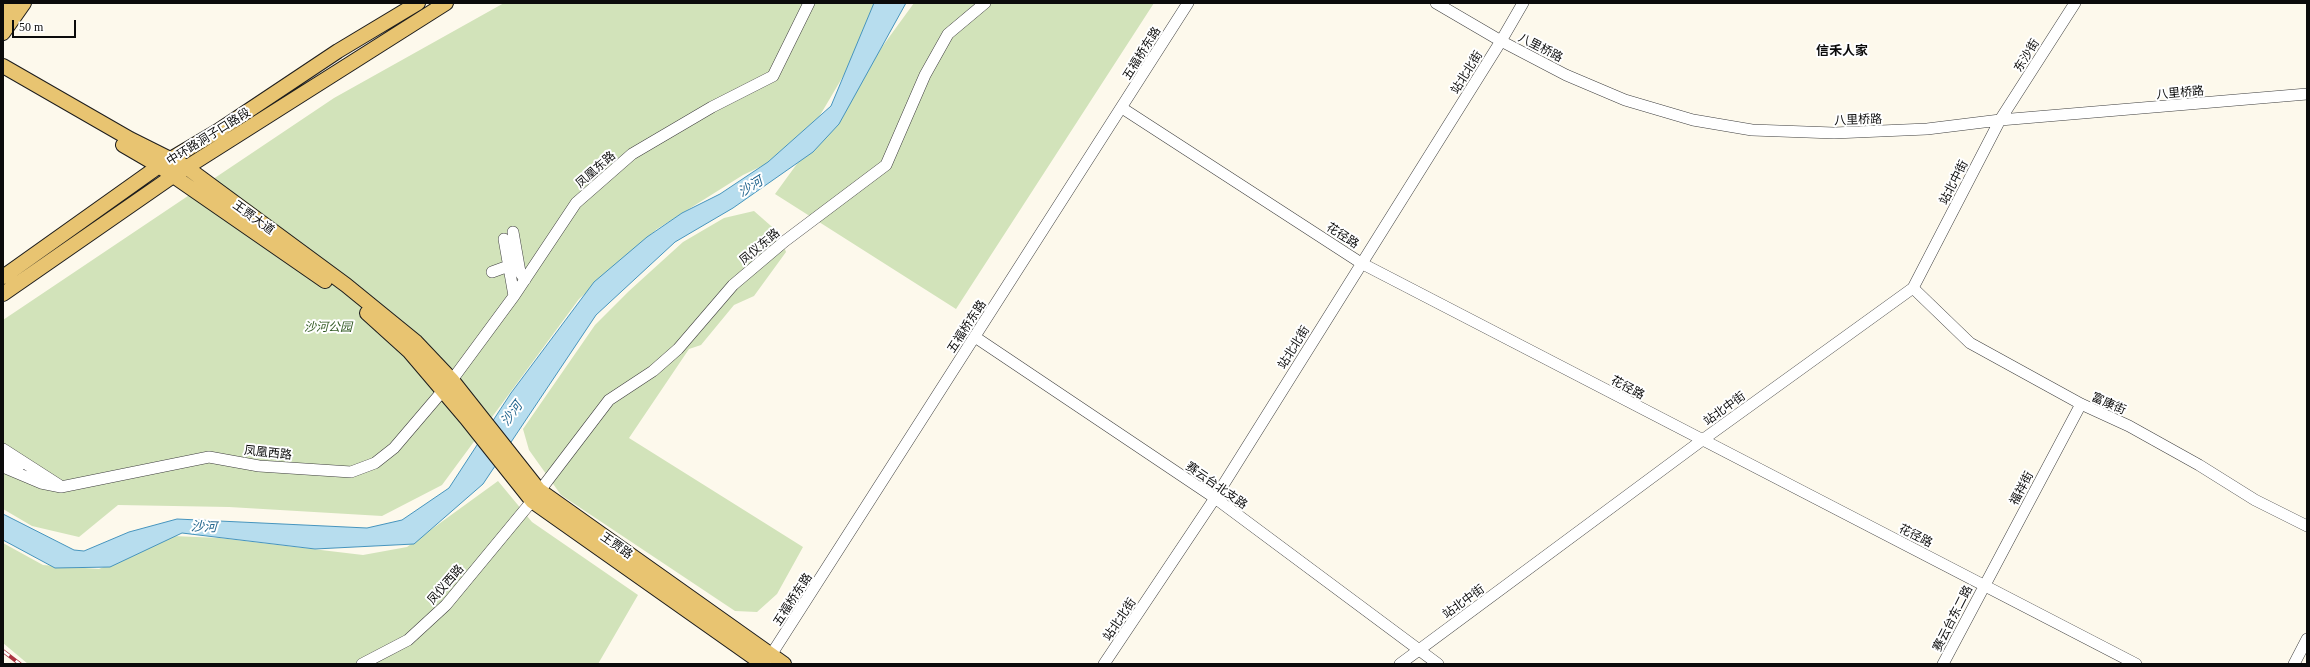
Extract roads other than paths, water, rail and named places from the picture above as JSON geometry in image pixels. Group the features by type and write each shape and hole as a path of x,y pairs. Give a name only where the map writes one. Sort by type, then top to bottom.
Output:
{"main road":[{"path":"3,14 11,3"},
{"path":"3,33 24,3"},
{"name":"中环路洞子口路段","path":"3,278 159,166 172,160 218,131 338,51 418,3"},
{"name":"中环路洞子口路段","path":"3,294 173,176 446,3"},
{"name":"王贾大道","path":"3,66 130,139 186,168 383,314 416,342 452,380 471,413"},
{"name":"王贾大道","path":"3,75 159,166 319,277 373,318 409,351 442,390 471,413"},
{"name":"王贾路","path":"471,413 536,496 773,662"}],"street":[{"name":"凤凰东路","path":"442,390 452,380 514,296 576,203 632,154 712,108 773,76 809,3"},
{"name":"凤仪东路","path":"536,496 609,400 653,371 678,349 732,285 785,241 886,165 925,75 948,34 984,3"},
{"name":"五福桥东路","path":"773,662 975,337 1188,3"},
{"name":"八里桥路","path":"1436,3 1501,41 1566,75 1625,100 1693,120 1752,130 1834,134 1927,129 2000,120 2307,94"},
{"name":"站北北街","path":"1104,664 1215,498 1501,41 1523,3"},
{"name":"东沙街","path":"2000,120 2075,3"},
{"name":"花径路","path":"1122,108 1361,263 2136,664"},
{"name":"站北中街","path":"1400,664 1701,440 1913,288 2000,120"},
{"path":"513,232 514,296"},
{"path":"504,239 514,264 525,280"},
{"path":"492,272 514,264"},
{"name":"富康街","path":"1913,288 1970,343 2081,404 2129,426 2199,465 2255,500 2307,526"},
{"name":"赛云台北支路","path":"975,337 1215,498 1438,664"},
{"name":"凤凰西路","path":"3,467 41,483 61,487 209,457 259,466 351,472 375,464 394,448 442,390"},
{"name":"福祥街","path":"1984,585 2081,404"},
{"path":"3,449 61,487"},
{"path":"3,458 61,487"},
{"name":"凤仪西路","path":"362,664 408,640 446,606 536,496"},
{"name":"赛云台东二路","path":"1943,664 1984,585"},
{"path":"2294,664 2307,639"}],"water":[{"name":"沙河","path":"874,3 906,3 839,124 813,152 733,208 675,242 596,315 483,484 414,544 315,549 182,533 110,567 55,568 3,540 3,514 74,550 84,551 129,532 177,519 367,528 402,520 449,488 511,393 594,282 647,237 682,213 720,194 768,162 831,106"}],"railway":[{"path":"3,651 20,664"}],"district":[{"name":"信禾人家","path":"1842,50"}],"park label":[{"name":"沙河公园","path":"328,326"}]}
